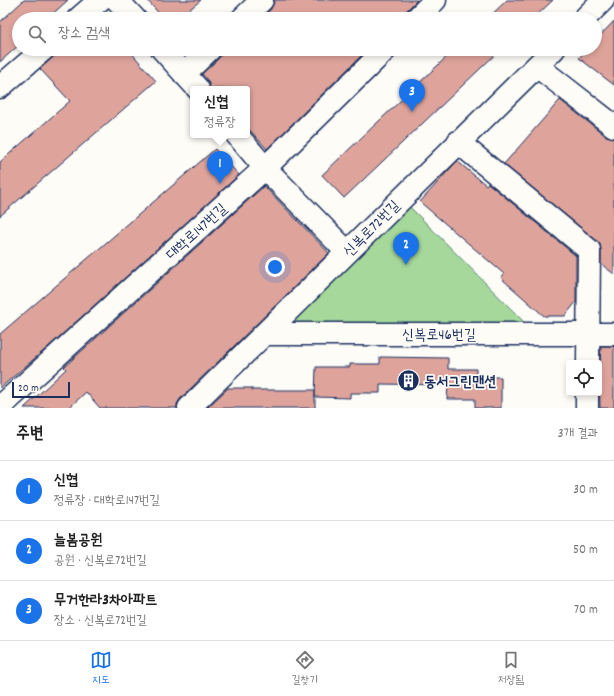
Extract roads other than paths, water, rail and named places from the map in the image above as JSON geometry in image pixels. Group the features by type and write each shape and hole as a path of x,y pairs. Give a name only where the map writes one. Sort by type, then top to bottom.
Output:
{"street":[{"path":"86,12 100,0"},
{"path":"117,0 128,12"},
{"path":"249,12 262,0"},
{"path":"423,12 435,0"},
{"path":"591,12 603,0"},
{"path":"0,87 36,56"},
{"path":"168,56 191,81 206,56"},
{"name":"대학로147번길","path":"0,407 265,168 379,56"},
{"name":"신복로72번길","path":"189,408 547,56"},
{"path":"537,66 614,126"},
{"path":"240,138 265,168 347,252"},
{"path":"458,142 589,250 588,360"},
{"name":"신복로46번길","path":"264,334 614,334"},
{"path":"587,396 587,408"}],"place":[{"name":"무거한라3차아파트","path":"412,112"},
{"name":"신협","path":"220,184"},
{"name":"늘봄공원","path":"406,265"},
{"name":"동서그린맨션","path":"408,381"}]}
